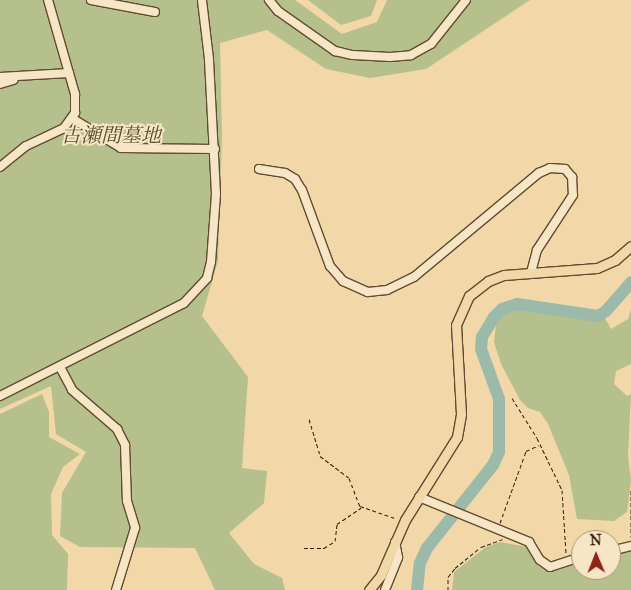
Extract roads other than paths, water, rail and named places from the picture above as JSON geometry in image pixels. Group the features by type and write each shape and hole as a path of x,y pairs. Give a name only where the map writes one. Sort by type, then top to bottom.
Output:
{"main road":[{"path":"369,590 380,574 404,522 450,453 460,427 456,332 461,309 469,296 488,281 504,275 597,268 615,260 631,246"}],"street":[{"path":"0,168 26,146 64,128 73,119 77,101 48,0"},
{"path":"91,0 155,12"},
{"path":"0,396 184,304 198,291 207,278 211,262 215,149 202,0"},
{"path":"270,0 278,11 335,51 353,56 390,57 411,55 431,44 466,0"},
{"path":"0,77 20,78 69,73"},
{"path":"0,84 20,78"},
{"path":"73,119 121,148 215,149"},
{"path":"259,169 285,173 295,179 302,190 330,266 353,288 378,292 395,288 427,268 539,173 550,168 565,169 572,177 573,195 537,250 531,272"},
{"path":"60,367 72,390 117,429 125,445 127,502 135,528 116,590"},
{"path":"419,497 459,516 533,545 540,560 550,566 571,559"},
{"path":"385,590 398,557 395,542"}],"waterway":[{"path":"417,590 420,563 427,548 493,465 499,452 499,399 481,349 482,337 494,317 502,309 517,304 598,316 606,311 631,282"}],"park label":[{"name":"古瀬間墓地","path":"111,135"}]}
